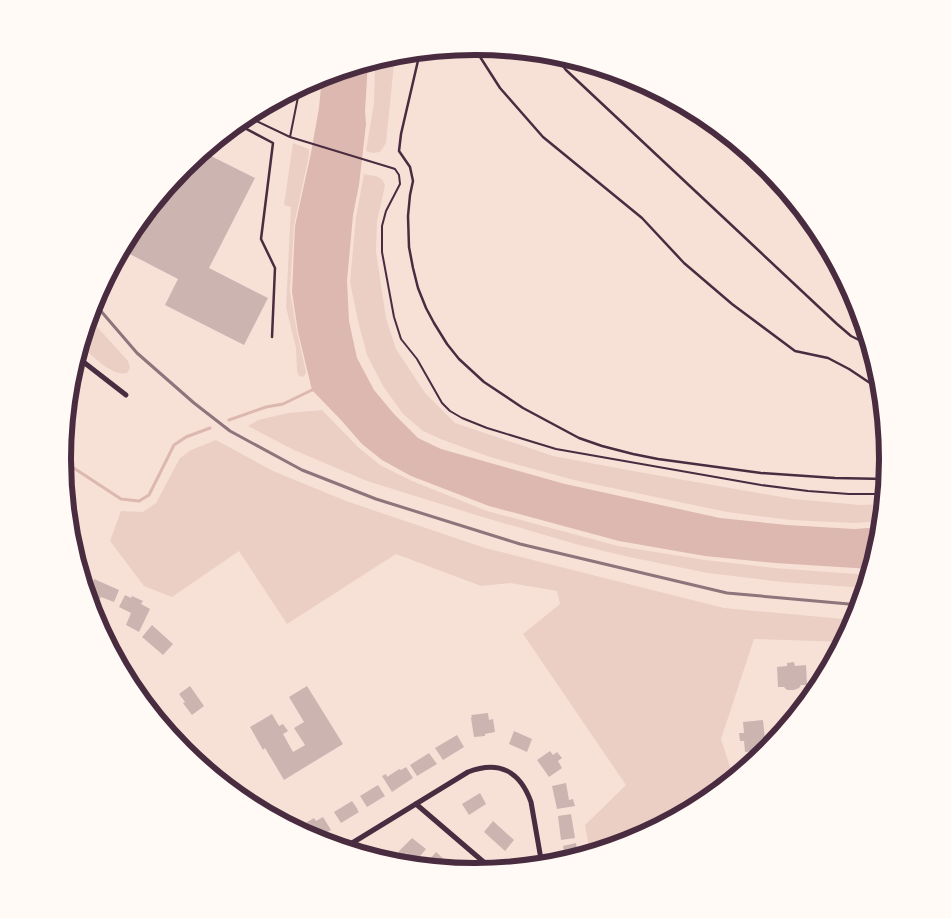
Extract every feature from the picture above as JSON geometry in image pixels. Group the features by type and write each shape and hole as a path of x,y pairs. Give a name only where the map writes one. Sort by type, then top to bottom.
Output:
{"street":[{"path":"83,362 126,395"},
{"path":"351,844 468,772 488,767 506,770 522,783 530,797 540,858"},
{"path":"416,804 484,863"}],"lane":[{"path":"479,55 500,88 543,137 642,218 684,263 732,304 795,351 828,358 873,385"},
{"path":"418,59 401,134 399,151 410,167 413,181 408,216 409,247 418,288 426,308 447,344 470,370 484,382 523,408 578,438 602,446 658,459 761,474 879,479"},
{"path":"562,65 837,324 851,336 862,342"},
{"path":"244,128 274,143 261,239 275,268 272,336"}],"path":[{"path":"290,137 298,96"},
{"path":"255,120 290,137 396,169 400,178 398,189 386,210 382,226 382,252 394,317 401,339 417,359 442,403 450,411 479,425 556,449 808,492 878,494"}],"shaded area":[{"path":"394,64 386,143 380,152 373,153 366,151 374,103 375,68"},
{"path":"368,70 366,124 359,185 353,215 347,281 349,321 357,358 374,390 418,438 441,449 565,484 720,518 787,525 854,529 874,528 865,569 705,556 619,541 489,506 411,476 382,460 362,444 312,390 298,332 292,292 295,226 319,108 321,86"},
{"path":"293,143 309,149 294,225 290,291 306,372 302,377 298,375 296,348 286,307 291,207 284,205"},
{"path":"364,174 382,179 385,185 377,222 376,252 386,318 396,349 425,393 455,423 553,456 793,499 861,505 877,504 875,522 855,523 791,520 727,512 574,480 490,457 423,431 403,414 383,386 367,355 350,282 356,217"},
{"path":"95,324 128,361 130,368 127,373 115,372 96,360 86,351"},
{"path":"322,410 358,447 380,465 412,481 487,511 618,546 705,560 774,568 863,574 858,587 782,582 708,573 579,545 367,481 294,450 248,426 258,420 288,413"},
{"path":"216,440 273,471 346,501 485,548 724,608 847,619 836,642 754,639 721,739 732,771 678,809 630,832 589,847 585,825 626,785 523,634 560,604 557,591 510,583 481,586 396,554 287,624 239,551 172,597 144,586 110,541 121,511 143,512 156,503 180,458 191,450"}],"building":[{"path":"209,155 255,178 209,268 268,298 244,345 165,305 178,279 128,253 155,213 190,173"},
{"path":"94,579 119,590 114,602 101,597 100,599 96,597 92,585"},
{"path":"125,595 143,601 141,604 150,609 139,632 126,625 131,613 119,607"},
{"path":"152,625 173,644 163,655 142,637"},
{"path":"794,662 795,666 806,665 807,685 801,685 794,690 778,687 777,667 787,666 787,663"},
{"path":"190,686 204,706 192,715 179,694"},
{"path":"307,686 343,744 284,780 250,727 272,714 279,726 283,724 288,731 283,734 293,752 305,745 294,728 304,722 289,697"},
{"path":"488,713 489,720 493,719 495,732 485,734 485,736 474,737 471,715"},
{"path":"763,720 765,740 755,751 745,752 744,741 740,741 739,733 744,733 743,722"},
{"path":"514,731 532,739 527,752 509,744"},
{"path":"457,735 464,747 443,760 435,748"},
{"path":"550,751 553,755 557,752 562,758 558,761 562,768 549,777 537,760"},
{"path":"429,753 437,764 417,776 410,765"},
{"path":"406,767 413,778 392,792 382,776 386,774 387,777"},
{"path":"566,783 569,800 573,799 575,806 557,809 552,786"},
{"path":"378,785 385,796 367,807 360,796"},
{"path":"480,793 486,804 469,815 462,804"},
{"path":"352,801 359,812 341,823 334,812"},
{"path":"571,814 575,838 561,840 558,816"},
{"path":"323,817 331,830 325,834 304,824 314,818 316,821"},
{"path":"493,821 514,840 505,851 484,832"},
{"path":"412,838 426,849 418,859 412,858 406,853 402,856 399,851"},
{"path":"576,843 577,850 564,853 563,846"},
{"path":"436,852 447,862 429,860"}],"waterway":[{"path":"229,420 266,407 283,404 312,390 316,390"},
{"path":"71,466 121,499 139,501 149,495 174,445 186,437 210,428"}],"railway":[{"path":"100,310 137,353 194,403 230,431 302,470 376,499 520,544 727,593 852,604"}]}
